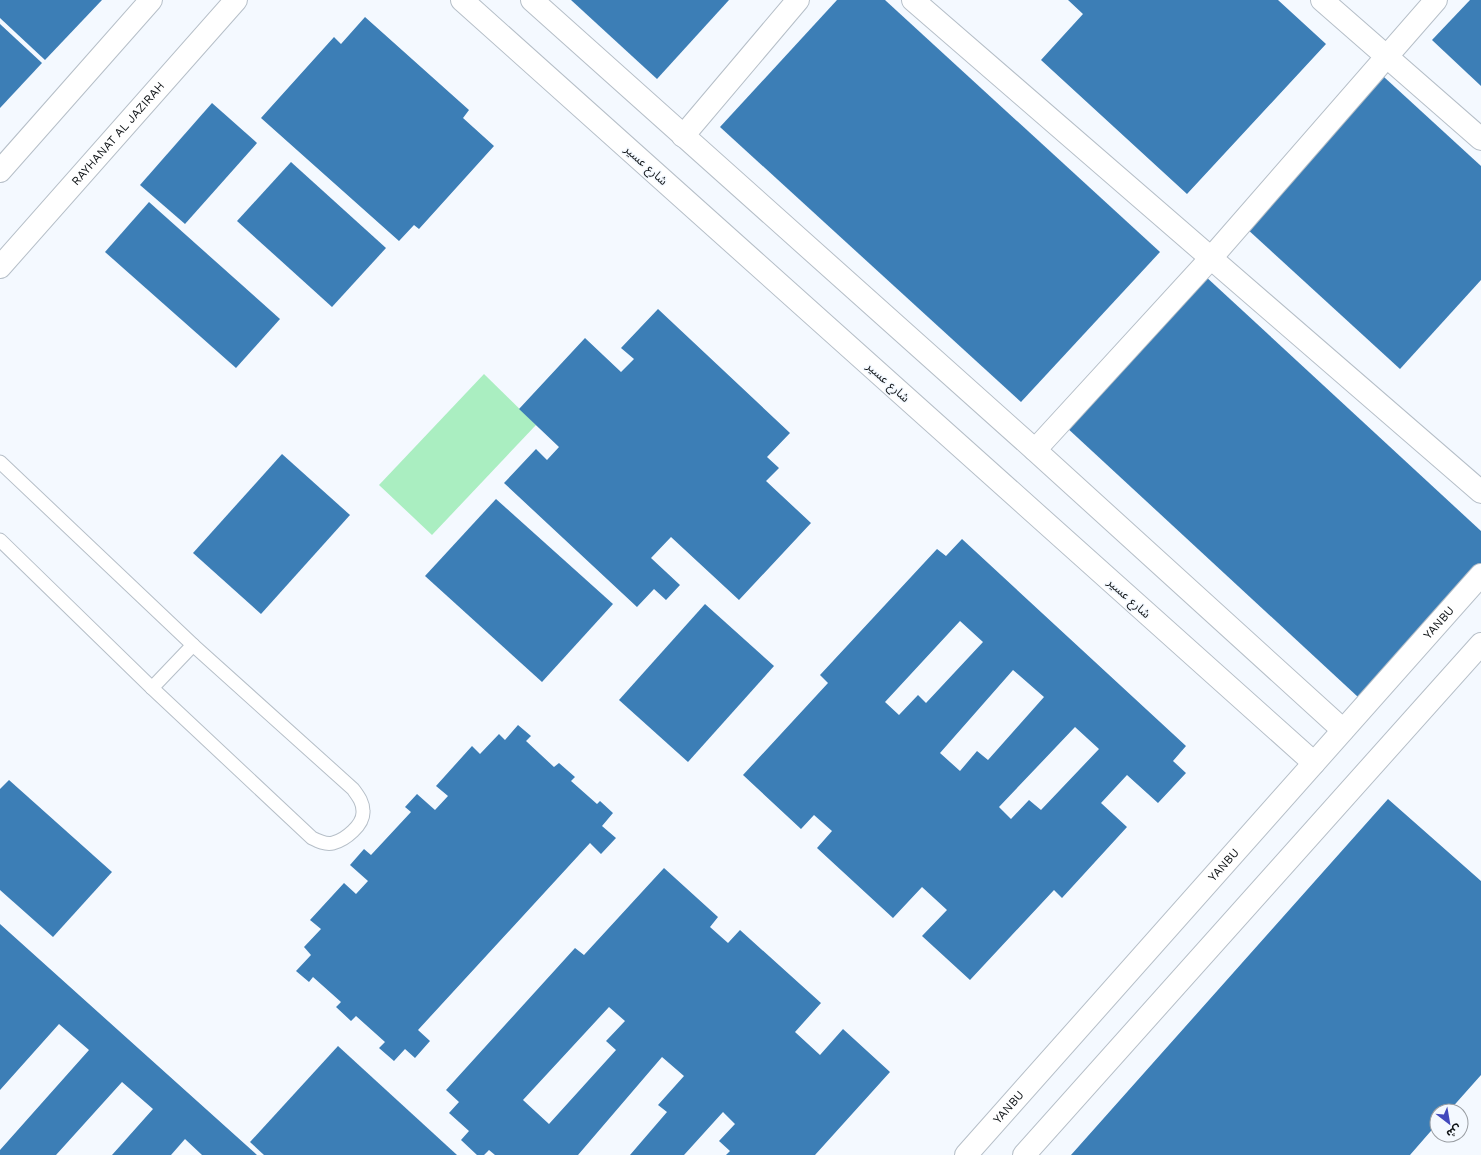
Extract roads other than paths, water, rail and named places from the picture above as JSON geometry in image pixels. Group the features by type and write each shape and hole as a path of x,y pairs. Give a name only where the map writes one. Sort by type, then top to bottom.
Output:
{"street":[{"path":"0,171 151,0"},
{"name":"RAYHANAT AL JAZIRAH","path":"0,267 236,0"},
{"name":"شارع عسير","path":"462,0 1314,763"},
{"path":"532,0 1035,450 1343,730"},
{"path":"683,136 798,0"},
{"path":"913,0 1481,492"},
{"path":"1322,0 1481,139"},
{"path":"1035,450 1211,258 1436,0"},
{"name":"YANBU","path":"966,1155 1481,575"},
{"path":"1024,1155 1481,644"}],"lane":[{"path":"0,462 193,645 352,789 361,800 363,812 360,824 347,836 332,844 323,843 312,838 152,688 0,540"},
{"path":"152,688 193,645"}]}
